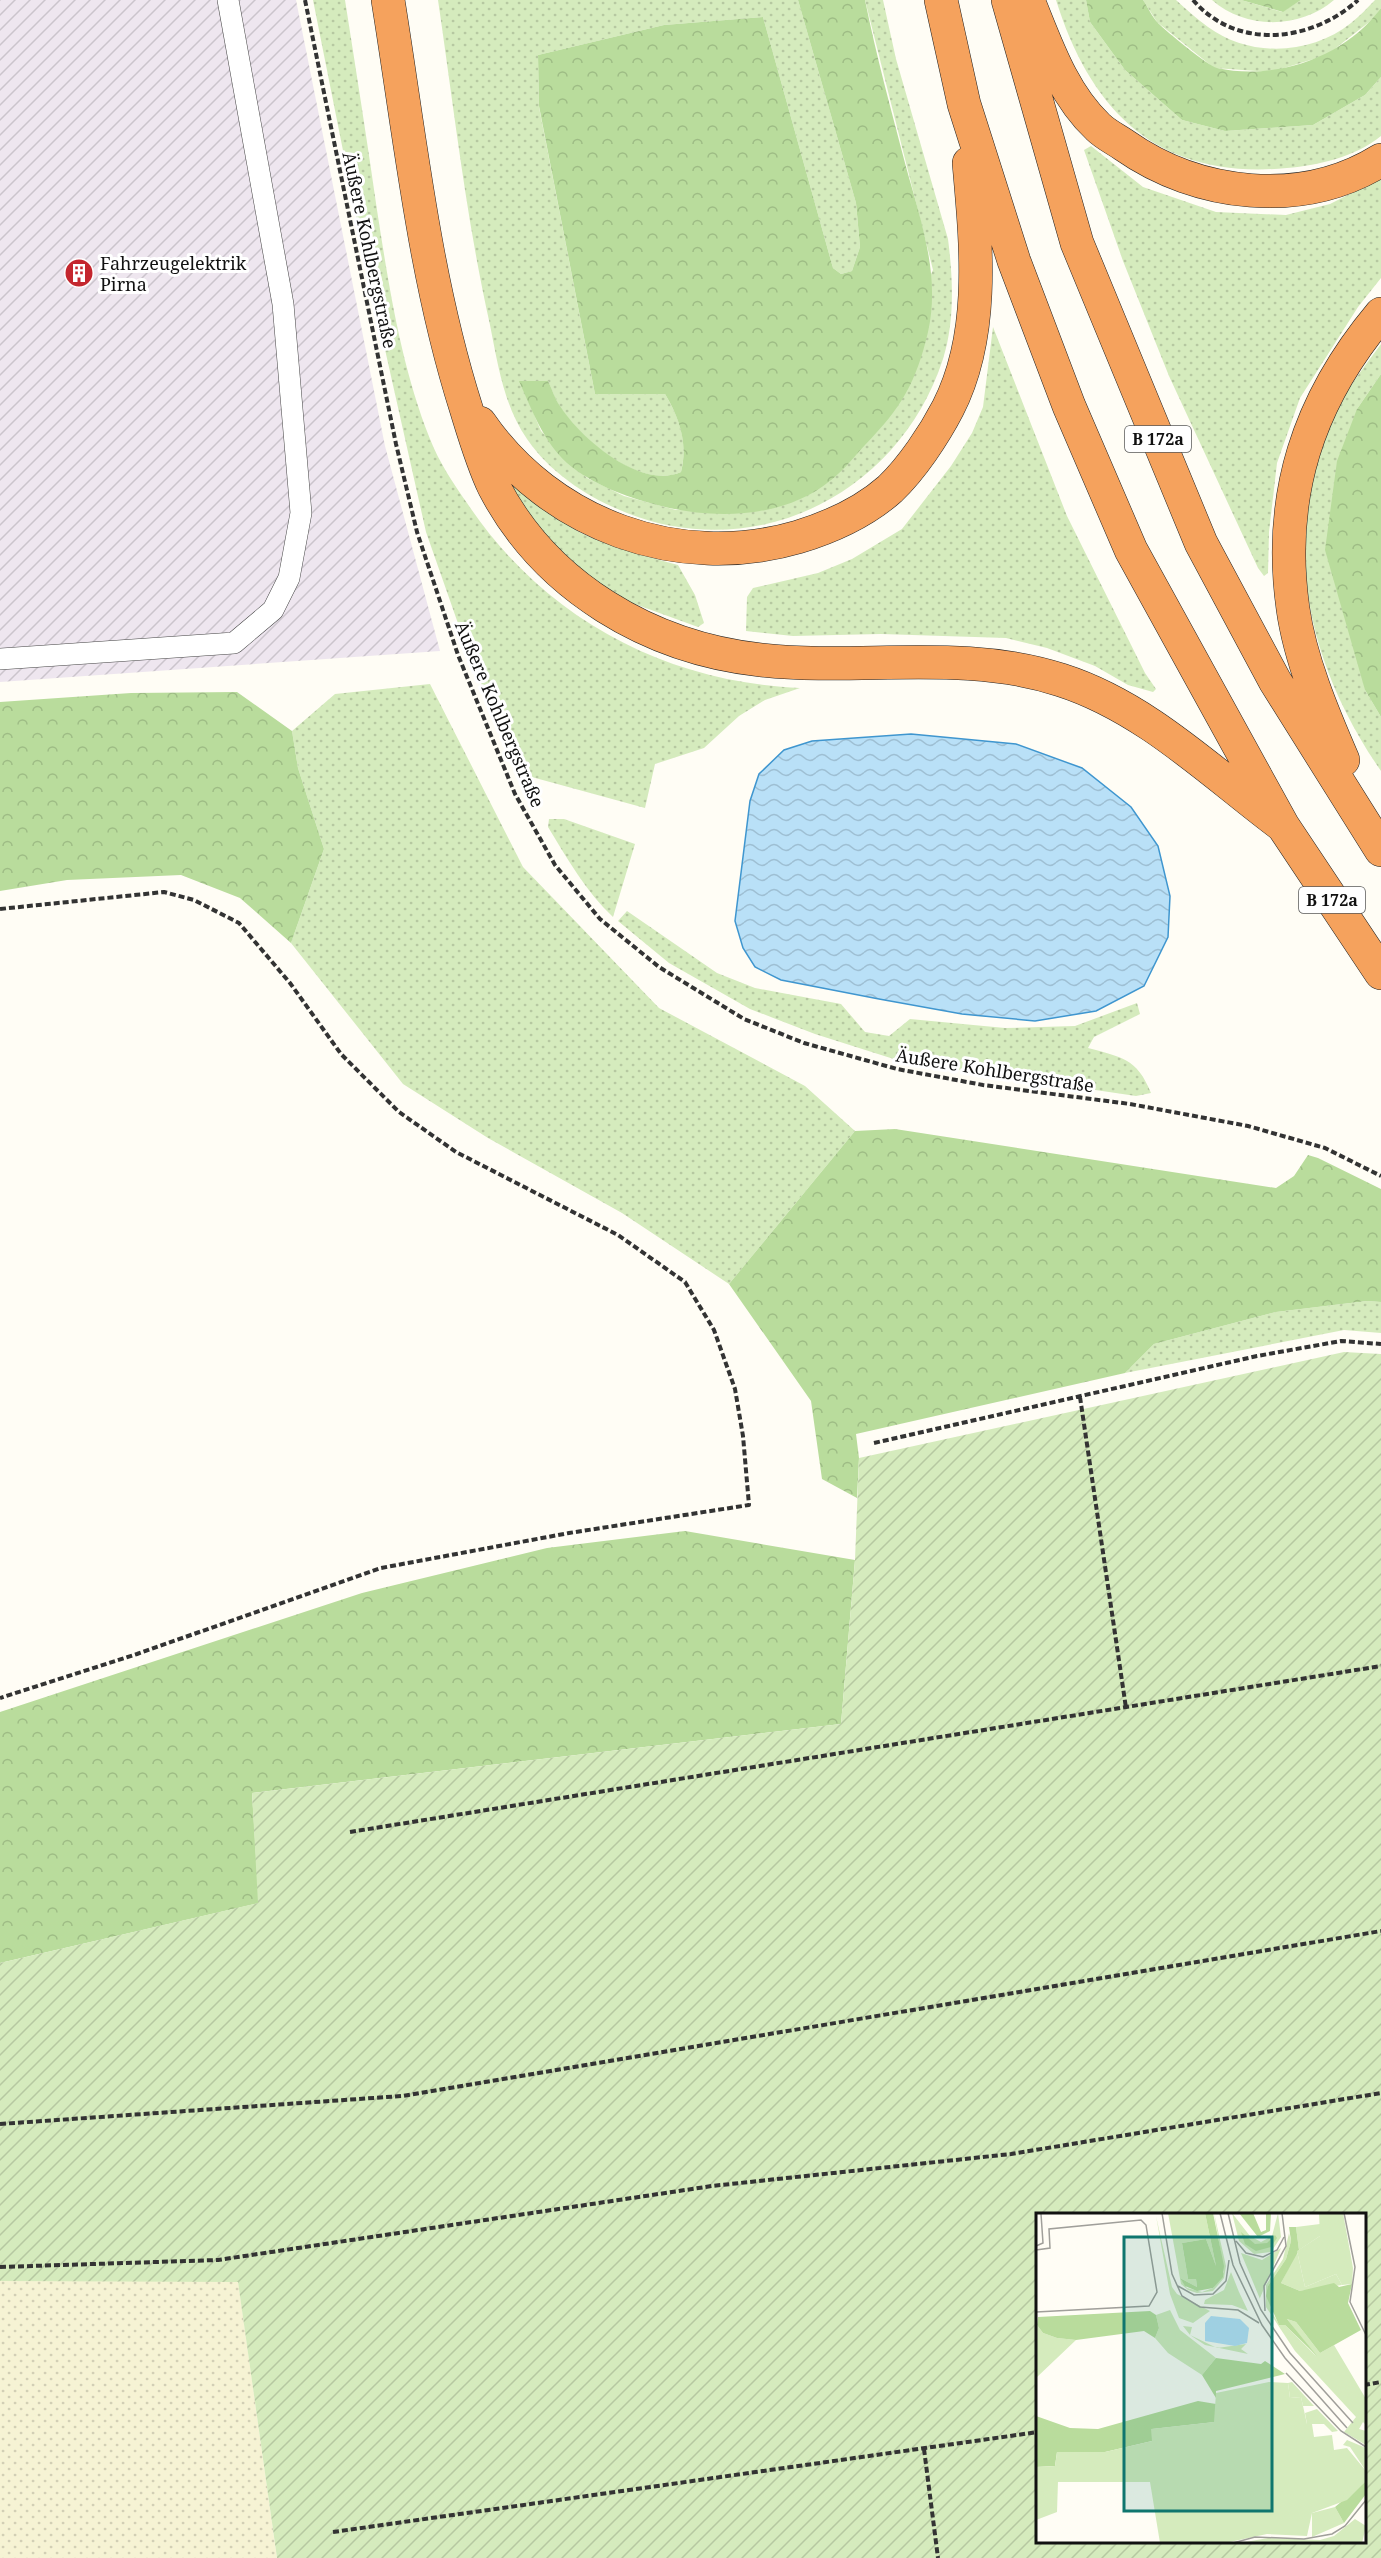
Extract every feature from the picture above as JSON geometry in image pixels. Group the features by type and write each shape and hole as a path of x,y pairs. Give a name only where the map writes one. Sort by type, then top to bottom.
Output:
{"highway":[{"path":"388,0 447,347 493,484 538,554 576,588 619,615 707,651 761,660 956,662 1008,666 1063,680 1122,706 1156,728 1283,826"},
{"name":"B 172a","path":"941,0 964,104 1014,261 1069,406 1131,550 1283,826 1381,973"},
{"name":"B 172a","path":"1008,0 1077,243 1201,543 1275,681 1380,849"},
{"path":"1028,0 1068,91 1098,127 1139,156 1181,176 1215,187 1253,192 1271,191 1330,182 1365,169 1381,160"},
{"path":"462,397 495,444 556,498 588,517 647,541 705,550 754,548 825,529 858,511 890,488 922,448 948,408 966,364 974,308 975,262 964,104"},
{"path":"1380,849 1324,716 1308,664 1293,610 1289,552 1291,509 1300,457 1318,411 1344,364 1381,314"}],"lane":[{"path":"0,659 234,642 273,610 289,578 301,513 283,304 228,0"}],"path":[{"name":"Äußere Kohlbergstraße","path":"305,0 396,444 417,532 458,655 515,794 555,865 600,920 658,967 734,1013 804,1043 897,1069 983,1085 1130,1104 1248,1126 1325,1148 1381,1176"},
{"path":"1193,0 1202,11 1229,27 1255,34 1282,35 1308,31 1325,23 1358,0"},
{"path":"0,909 164,892 194,900 239,923 290,983 341,1054 399,1112 456,1152 618,1235 685,1282 714,1330 735,1389 743,1436 749,1505 581,1531 381,1568 137,1654 0,1698"},
{"path":"874,1443 1257,1356 1341,1341 1381,1344"},
{"path":"1080,1397 1126,1708"},
{"path":"350,1832 1381,1666"},
{"path":"0,2124 402,2096 1381,1931"},
{"path":"0,2267 218,2260 712,2186 1011,2154 1381,2093"},
{"path":"1366,2385 1381,2382"},
{"path":"333,2532 1036,2432"},
{"path":"924,2449 938,2558"}],"shaded area":[{"path":"0,0 296,0 385,446 440,651 0,682"},
{"path":"0,2281 238,2281 277,2558 0,2558"}],"green space":[{"path":"313,0 345,0 386,268 404,355 420,411 434,448 467,503 498,543 532,579 570,610 611,636 654,657 701,673 749,683 800,688 765,700 739,716 704,748 655,764 645,808 528,776 513,761 468,652 426,532 364,256"},
{"path":"438,0 798,0 856,203 860,247 852,271 841,274 833,268 763,17 664,25 538,55 539,107 595,394 665,394 675,413 683,441 681,472 665,476 648,474 613,459 582,434 570,420 558,404 548,381 520,381 541,431 587,478 624,496 676,510 759,511 797,500 830,481 933,270 865,0 883,0 896,59 948,239 952,284 951,315 943,359 922,406 894,446 859,480 818,505 774,522 726,530 677,527 627,513 599,500 559,474 537,452 519,426 507,399 499,370 467,204"},
{"path":"798,0 865,0 927,247 932,289 931,310 928,332 918,366 906,394 878,432 839,473 811,494 769,509 724,514 679,510 633,498 598,484 567,463 545,435 519,381 548,381 558,403 570,419 582,433 613,458 648,474 665,476 681,472 684,452 681,432 675,413 665,394 595,394 539,106 538,55 664,25 763,17 833,268 841,274 852,271 860,247 856,203"},
{"path":"1056,0 1086,0 1090,22 1125,70 1182,120 1225,131 1313,125 1365,95 1381,77 1381,136 1349,155 1312,165 1287,168 1242,169 1203,163 1168,150 1138,132 1112,107 1090,76 1071,41"},
{"path":"1086,0 1143,0 1158,23 1196,55 1217,68 1240,71 1285,68 1329,52 1366,25 1381,8 1381,77 1365,95 1313,125 1225,131 1182,120 1125,70 1090,22"},
{"path":"1143,0 1176,0 1204,24 1225,37 1242,44 1280,49 1299,47 1335,34 1375,0 1381,0 1381,8 1373,19 1327,55 1271,72 1214,68 1157,22"},
{"path":"1212,0 1241,0 1282,12 1301,0 1334,0 1320,10 1305,16 1289,21 1273,22 1241,17"},
{"path":"1241,0 1301,0 1283,12"},
{"path":"1091,146 1143,187 1216,212 1286,215 1330,204 1381,178 1381,278 1358,307 1300,398 1277,463 1269,532 1268,573 1264,576 1258,568 1169,376 1123,261 1084,150"},
{"path":"993,327 1067,516 1145,673 1156,689 1153,692 1128,685 1095,666 1047,648 1006,638 881,634 793,636 746,631 747,597 753,588 818,573 852,559 902,529 951,466 972,433 983,407"},
{"path":"1381,344 1381,374 1357,409 1365,690 1381,717 1381,771 1354,728 1333,683 1317,637 1308,591 1305,544 1309,496 1322,448 1346,393"},
{"path":"1381,374 1381,717 1365,690 1325,550 1337,461 1357,409"},
{"path":"506,471 551,512 581,533 617,547 678,565 695,595 704,623 698,627 632,603 585,575 523,513"},
{"path":"430,684 523,867 659,1008 805,1086 855,1131 729,1284 622,1213 488,1138 403,1084 291,943 324,849 298,768 292,731 335,694"},
{"path":"237,692 292,731 298,768 324,849 291,943 240,898 181,875 67,880 0,891 0,702 131,693"},
{"path":"549,819 564,819 635,844 613,917 594,897 570,863 548,827"},
{"path":"627,911 717,973 755,988 841,1004 865,1032 889,1036 910,1019 1005,1028 1075,1026 1137,1003 1140,1014 1094,1037 1088,1048 1119,1057 1134,1066 1146,1081 1151,1093 1136,1096 900,1061 815,1034 750,1009 669,963 618,921"},
{"path":"895,1129 1276,1188 1294,1176 1308,1155 1318,1158 1381,1189 1381,1302 1367,1301 1276,1312 1154,1344 1125,1373 856,1434 859,1458 857,1498 822,1479 811,1401 729,1284 855,1131"},
{"path":"1367,1301 1381,1302 1381,1333 1344,1330 1125,1373 1154,1344 1276,1312"},
{"path":"1344,1352 1381,1354 1381,2558 277,2558 238,2282 0,2281 0,1963 258,1903 252,1793 841,1724 855,1560 859,1458"},
{"path":"685,1531 855,1560 841,1724 252,1793 259,1903 0,1963 0,1712 362,1593 547,1548"}],"water":[{"path":"911,734 1016,744 1082,768 1131,807 1158,846 1170,896 1168,937 1144,986 1096,1011 1035,1021 962,1014 879,999 781,980 755,967 743,948 735,921 750,801 759,774 784,750 812,741"}],"place":[{"name":"Fahrzeugelektrik Pirna","path":"79,273"}]}
